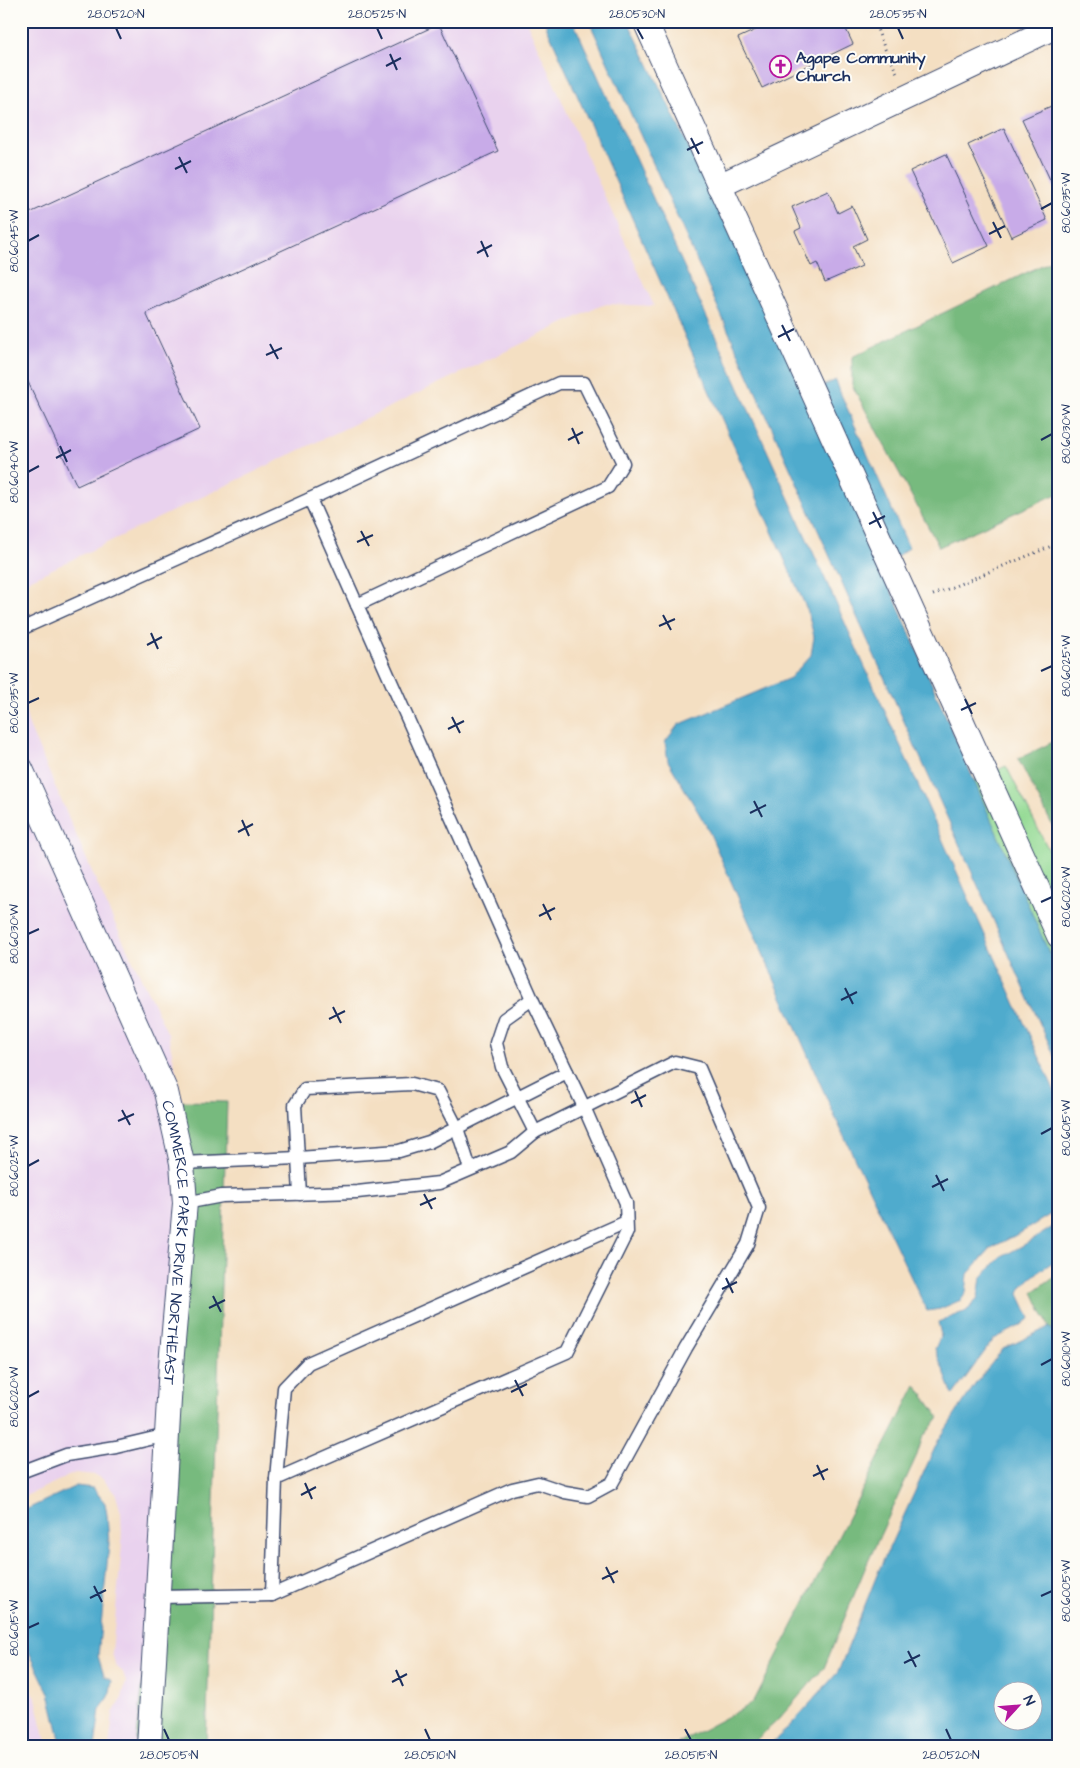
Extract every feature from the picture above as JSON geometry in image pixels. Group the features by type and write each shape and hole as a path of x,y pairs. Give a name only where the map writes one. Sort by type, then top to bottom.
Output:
{"street":[{"path":"645,21 1059,936"},
{"path":"719,186 1059,25"},
{"name":"COMMERCE PARK DRIVE NORTHEAST","path":"21,769 166,1092 182,1163 185,1203 171,1365 149,1747"}],"lane":[{"path":"21,629 310,499 559,383 584,383 623,463 608,487 357,605"},
{"path":"276,1479 567,1352 627,1232 626,1203 584,1107 532,999 310,499"},
{"path":"532,999 504,1019 496,1043 502,1067 535,1132"},
{"path":"158,1597 272,1595 512,1489 538,1483 565,1492 588,1496 612,1483 686,1348 748,1244 759,1208 699,1068 675,1062 535,1132 511,1152 439,1183 357,1192 222,1196 185,1203"},
{"path":"182,1163 399,1151 429,1142 567,1072"},
{"path":"300,1194 295,1105 305,1089 412,1084 438,1091 457,1128 470,1169"},
{"path":"272,1595 276,1479 284,1388 308,1363 626,1222"},
{"path":"21,1472 66,1454 116,1447 167,1434"}],"path":[{"path":"874,21 884,47 909,96"},
{"path":"925,598 1059,543"}],"shaded area":[{"path":"21,21 526,21 654,306 607,304 600,306 21,584"},
{"path":"21,695 29,726 109,911 168,1034 182,1101 183,1293 136,1747 109,1747 113,1713 122,1698 126,1682 123,1672 116,1667 112,1653 122,1544 121,1513 116,1495 104,1480 96,1475 75,1473 21,1498"},
{"path":"21,1668 36,1698 47,1747 21,1747"}],"green space":[{"path":"1059,257 1059,493 939,547 852,385 852,357"},
{"path":"1059,739 1059,838 1018,759"},
{"path":"1006,766 1059,870 1059,976 974,781"},
{"path":"182,1101 227,1102 206,1747 136,1747 183,1293"},
{"path":"1059,1273 1059,1336 1049,1327 1033,1292"},
{"path":"916,1385 939,1417 922,1439 917,1455 866,1566 824,1668 777,1721 748,1747 671,1747 753,1703"}],"water":[{"path":"544,21 573,21 1059,1101 1059,1209 1022,1232 991,1248 968,1274 966,1293 961,1300 940,1309 927,1311 835,1117 707,827 668,761 665,742 678,725 790,678 811,655 814,637 808,612"},
{"path":"589,21 628,21 807,393 836,380 909,548 881,567 1059,976 1059,1066"},
{"path":"1059,1223 1059,1258 1029,1279 1019,1294 1030,1318 1020,1326 994,1339 953,1395 935,1349 941,1335 938,1322 966,1311 972,1306 978,1297 981,1278 1000,1258"},
{"path":"1049,1327 1059,1336 1059,1747 767,1747 786,1730 838,1672 879,1570 938,1441 976,1383 1003,1349"},
{"path":"76,1486 93,1488 105,1503 107,1515 109,1544 98,1656 104,1676 112,1681 109,1697 100,1709 95,1747 62,1747 49,1693 21,1636 21,1512"}],"building":[{"name":"Agape Community Church","path":"770,21 842,21 853,44 762,88 738,38 771,23"},
{"path":"439,24 498,151 146,313 200,429 77,486 21,367 21,217"},
{"path":"1058,103 1059,105 1059,199 1022,119"},
{"path":"1004,128 1047,220 1011,237 968,145"},
{"path":"946,154 989,246 953,263 910,171"},
{"path":"828,191 838,213 852,206 867,239 853,246 862,266 825,282 817,263 811,266 795,231 801,228 792,207"}],"place":[{"name":"Agape Community Church","path":"780,66"}]}
